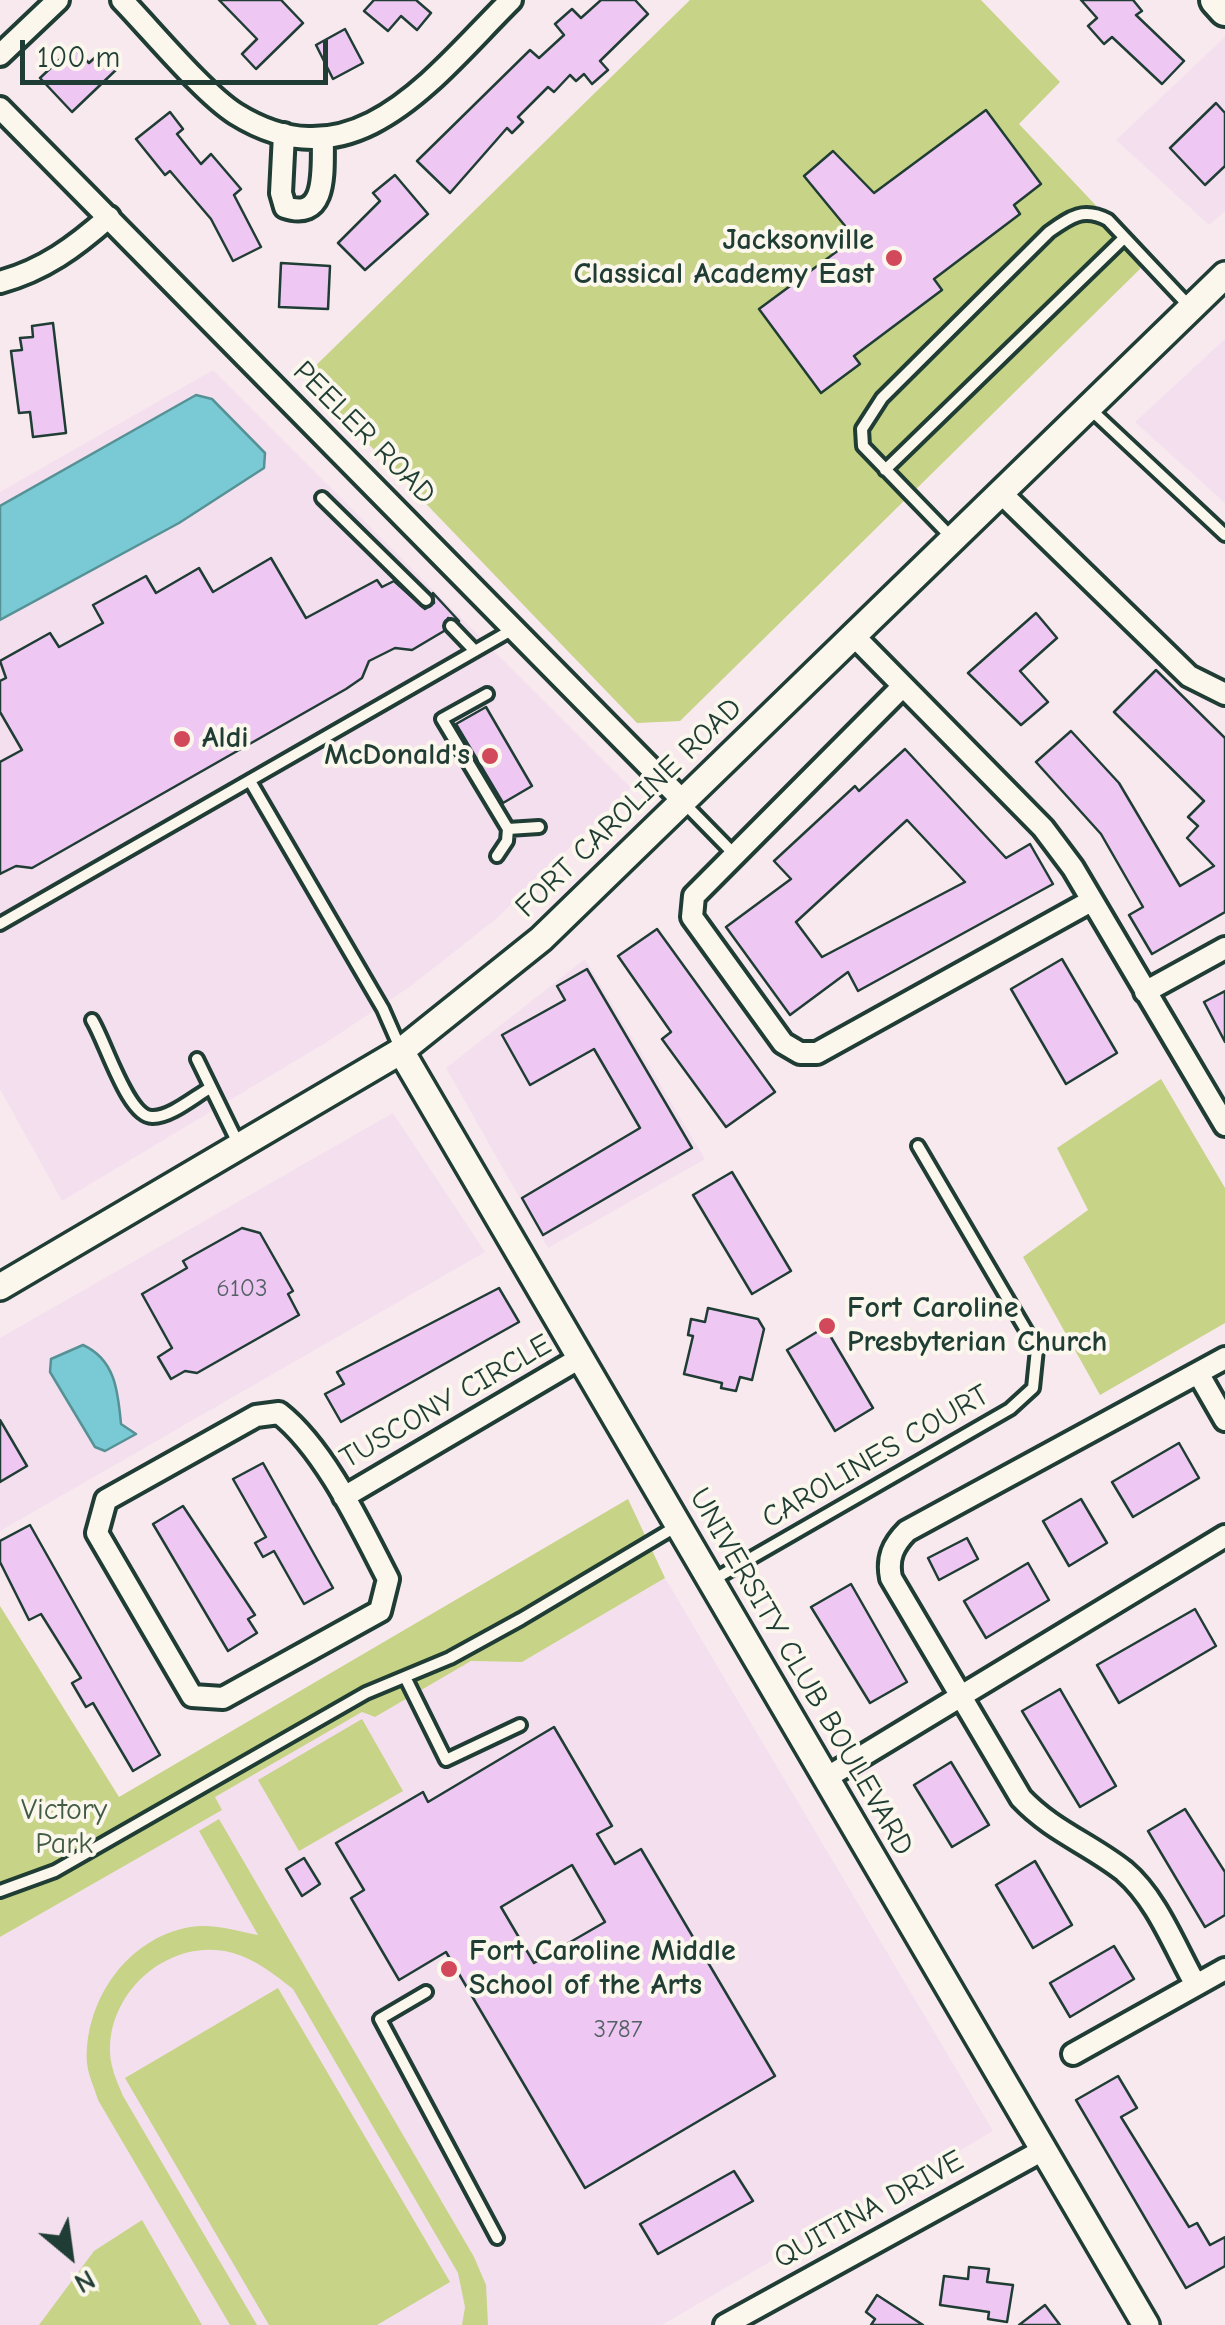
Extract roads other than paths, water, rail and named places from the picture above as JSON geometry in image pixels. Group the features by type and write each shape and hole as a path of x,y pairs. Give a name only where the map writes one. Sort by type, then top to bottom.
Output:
{"main road":[{"path":"1216,0 1225,10"}],"street":[{"path":"0,56 58,0"},
{"path":"122,0 234,113 284,134 320,139 365,130 403,106 511,0"},
{"name":"PEELER ROAD","path":"0,108 684,802"},
{"path":"284,134 281,194 286,207 300,212 312,208 320,198 320,139"},
{"path":"0,282 30,274 65,254 109,217"},
{"name":"FORT CAROLINE ROAD","path":"0,1287 401,1051 542,939 1225,275"},
{"path":"1000,492 1190,676 1225,694"},
{"path":"853,636 1043,828 1225,1125"},
{"path":"902,687 694,896 692,917 783,1042 800,1053 817,1053 1091,901"},
{"path":"1145,992 1225,948"},
{"name":"UNIVERSITY CLUB BOULEVARD","path":"401,1051 1146,2325"},
{"name":"TUSCONY CIRCLE","path":"344,1497 580,1358"},
{"path":"1196,1984 1144,1892 1127,1874 1051,1828 1021,1798 892,1578 891,1552 899,1539 1225,1358"},
{"path":"1198,1372 1225,1420"},
{"name":"TUSCONY CIRCLE","path":"279,1413 292,1424 344,1497 388,1578 380,1611 223,1698 192,1696 97,1534 106,1500 256,1416 279,1413"},
{"path":"826,1778 1225,1536"},
{"path":"1073,2054 1225,1968"},
{"name":"QUITINA DRIVE","path":"725,2325 1043,2150"}],"lane":[{"path":"952,538 862,446 862,429 882,398 1050,232 1082,212 1108,220 1190,307"},
{"path":"885,470 1124,238"},
{"path":"1087,406 1225,535"},
{"path":"322,498 426,600"},
{"path":"452,626 475,651"},
{"path":"0,924 515,628"},
{"path":"488,694 442,719 508,829 507,841 497,856"},
{"path":"250,780 384,1009 401,1051"},
{"path":"684,802 734,854"},
{"path":"508,829 539,828"},
{"path":"92,1020 108,1045 118,1079 138,1112 146,1117 157,1118 210,1088"},
{"path":"197,1059 240,1146"},
{"name":"CAROLINES COURT","path":"710,1581 1010,1410 1034,1388 1037,1349 918,1146"},
{"path":"0,1891 54,1871 366,1694 406,1679 521,1619 678,1526"},
{"path":"406,1679 446,1760 520,1724"},
{"path":"426,1992 380,2019 498,2238"}],"water":[{"path":"196,395 212,399 265,453 264,468 179,523 0,620 0,506"},
{"path":"83,1345 109,1368 121,1424 136,1434 105,1451 95,1447 50,1372 51,1359"}],"place":[{"name":"Jacksonville Classical Academy East","path":"894,258"},
{"name":"Aldi","path":"182,739"},
{"name":"McDonald's","path":"490,756"},
{"name":"Fort Caroline Presbyterian Church","path":"827,1326"},
{"name":"Fort Caroline Middle School of the Arts","path":"449,1969"}],"park label":[{"name":"Victory Park","path":"64,1828"}]}
